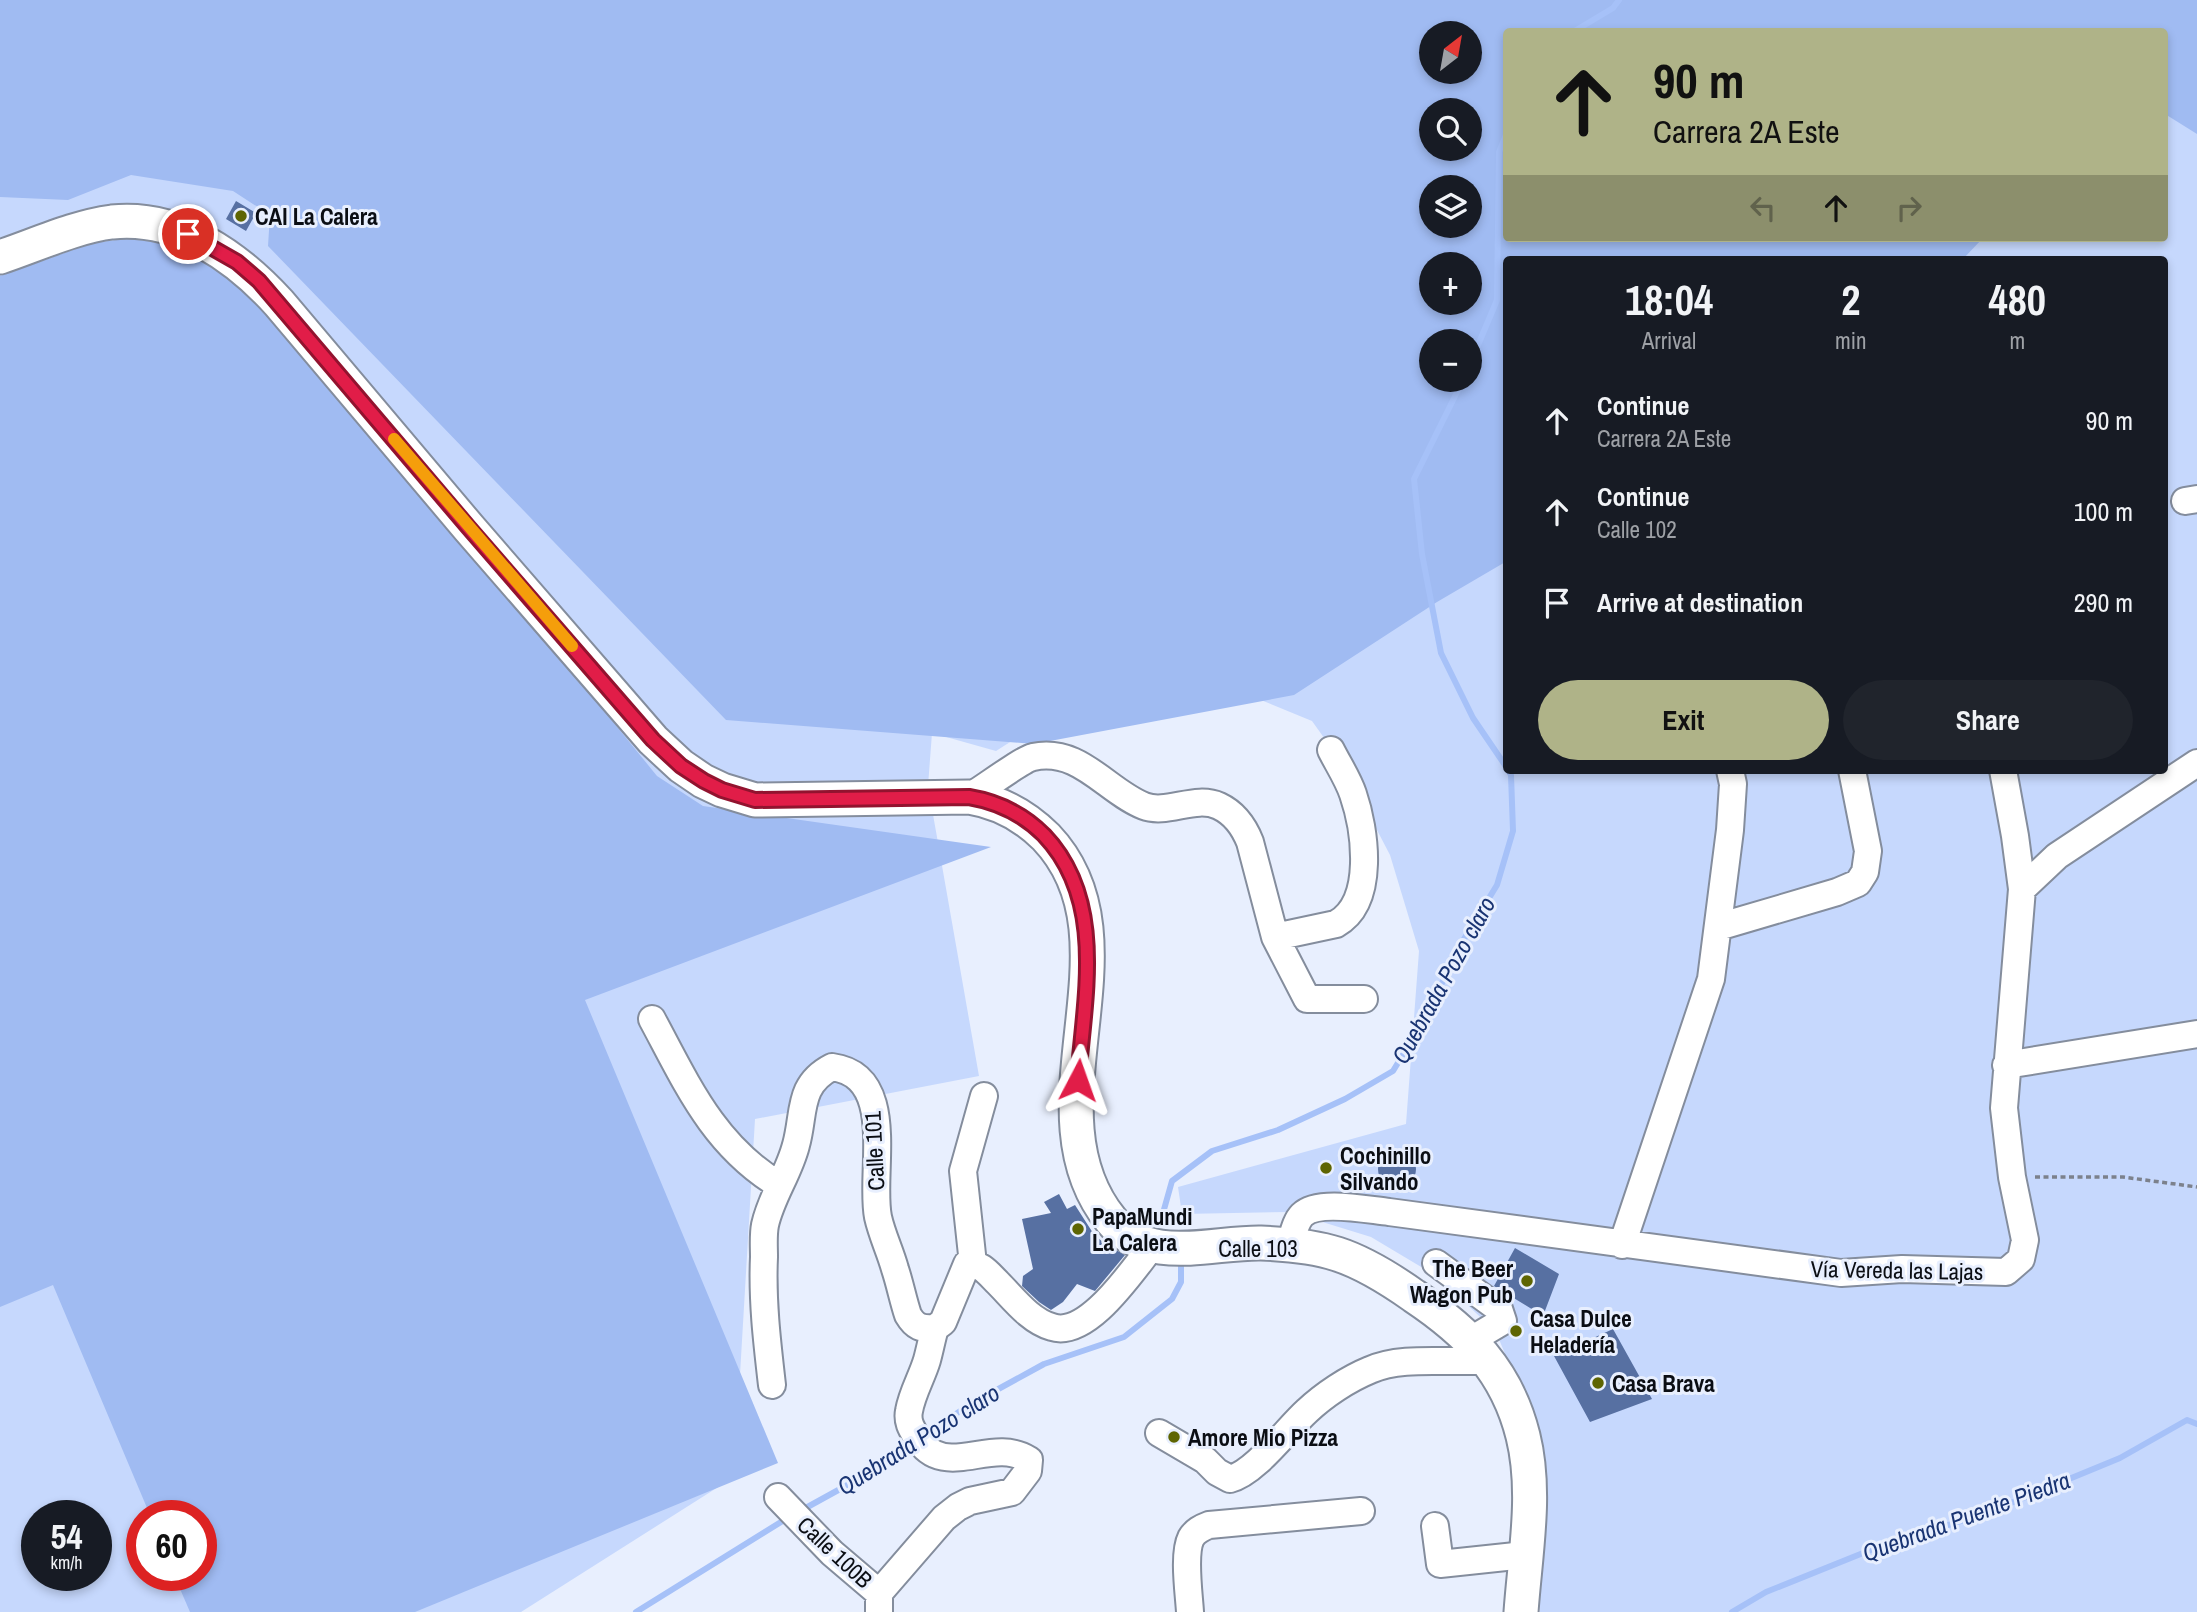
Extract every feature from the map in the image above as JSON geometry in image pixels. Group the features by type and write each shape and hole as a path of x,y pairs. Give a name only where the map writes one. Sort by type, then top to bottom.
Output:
{"main road":[{"name":"Calle 103","path":"0,257 91,226 114,222 158,225 188,234 237,262 259,281 653,740 681,766 704,781 737,796 770,801 969,797 1006,807 1037,828 1065,863 1077,888 1087,933 1076,1105 1078,1141 1093,1190 1111,1219 1128,1235 1153,1245 1189,1249 1256,1243 1334,1253 1365,1266 1427,1304 1480,1350 1507,1392 1523,1435 1529,1480 1521,1612"}],"street":[{"path":"1275,937 1312,930 1344,919 1359,894 1364,873 1363,831 1352,792 1331,750"},
{"path":"969,797 1032,757 1049,757 1070,760 1097,773 1127,797 1147,807 1199,802 1217,805 1244,827 1275,937 1307,999 1364,999"},
{"path":"2022,889 2057,856 2197,763"},
{"path":"1622,1245 1711,979 1730,830 1733,784 1731,774"},
{"path":"1718,927 1837,892 1858,883 1865,872 1868,851 1853,774"},
{"name":"Vía Vereda las Lajas","path":"1289,1246 1303,1214 1322,1206 1390,1212 1841,1273 1902,1269 2006,1272 2021,1259 2025,1240 2012,1177 2004,1108 2022,889 2004,774"},
{"path":"652,1019 691,1092 712,1123 736,1154 779,1185"},
{"path":"2006,1065 2197,1034"},
{"name":"Calle 101","path":"772,1385 762,1295 765,1225 794,1153 804,1099 814,1079 832,1067 850,1073 865,1085 875,1111 878,1216 898,1276 904,1304 914,1325 925,1329 935,1328"},
{"path":"973,1264 963,1171 984,1096"},
{"path":"879,1603 944,1518 971,1501 1012,1492 1028,1471 1029,1460 1018,1453 940,1457 927,1452 916,1436 909,1412 935,1328 943,1322 962,1270 967,1264 982,1267 1036,1319 1054,1328 1069,1327 1098,1311 1153,1245"},
{"path":"1158,1433 1205,1460 1217,1472 1230,1479 1242,1473 1263,1455 1308,1410 1370,1369 1480,1350 1503,1321 1503,1316 1499,1309 1436,1263"},
{"name":"Calle 100B","path":"782,1501 879,1603"},
{"path":"1190,1612 1188,1549 1191,1538 1199,1529 1209,1525 1361,1511"},
{"path":"1435,1526 1440,1564 1525,1555"}],"path":[{"path":"2012,1177 2123,1177 2197,1188"}],"shaded area":[{"path":"0,0 2197,0 2197,1612 1540,1612 1539,1550 1522,1395 1496,1332 1438,1277 1371,1237 1290,1212 1182,1214 1178,1187 1406,1124 1419,951 1390,855 1342,763 1312,721 1229,687 1040,723 996,751 932,733 928,786 979,1076 755,1119 734,1477 521,1612 0,1612"},
{"path":"0,0 2197,0 2197,134 2168,116 2168,28 1503,28 1503,242 1979,242 1966,256 1503,256 1503,563 1437,602 1294,695 1034,744 726,720 268,246 270,215 233,191 131,175 68,200 0,197"},
{"path":"141,237 193,249 231,272 532,622 657,776 703,806 991,847 585,1000 778,1463 415,1612 190,1612 181,1591 217,1591 217,1500 144,1500 53,1285 0,1307 0,276 92,243"}],"building":[{"name":"CAI La Calera","path":"236,201 256,213 246,231 226,219"},
{"path":"1397,1150 1410,1156 1416,1169 1410,1182 1397,1188 1384,1182 1378,1169 1384,1156"},
{"path":"1059,1194 1067,1209 1075,1205 1093,1233 1109,1248 1125,1255 1095,1291 1077,1284 1063,1302 1051,1310 1022,1286 1023,1276 1033,1269 1022,1219 1051,1213 1044,1202"},
{"name":"The Beer Wagon Pub","path":"1515,1248 1559,1274 1543,1316 1494,1286"},
{"path":"1613,1329 1652,1399 1590,1422 1554,1356"}],"waterway":[{"name":"Quebrada Pozo claro","path":"1580,28 1613,8 1619,0"},
{"name":"Quebrada Pozo claro","path":"1482,336 1497,300 1499,152 1503,142"},
{"name":"Quebrada Pozo claro","path":"1457,392 1414,479 1422,554 1441,653 1473,718 1503,762"},
{"name":"Quebrada Pozo claro","path":"1166,1222 1163,1213 1172,1181 1212,1151 1278,1130 1345,1099 1393,1071 1421,1025 1464,939 1497,885 1513,831 1510,774"},
{"name":"Quebrada Pozo claro","path":"924,1435 971,1404 1044,1364 1124,1337 1172,1299 1181,1282 1181,1263"},
{"name":"Quebrada Puente Piedra","path":"1732,1612 1766,1592 1873,1549 1989,1512 2120,1458 2187,1420 2197,1424"},
{"name":"Quebrada Pozo claro","path":"802,1510 871,1472 912,1443"},
{"name":"Quebrada Pozo claro","path":"636,1612 789,1517"}],"slow traffic":[{"path":"394,439 572,646"}],"place":[{"name":"CAI La Calera","path":"241,216"},
{"name":"Cochinillo Silvando","path":"1326,1168"},
{"name":"PapaMundi La Calera","path":"1078,1229"},
{"name":"The Beer Wagon Pub","path":"1527,1281"},
{"name":"Casa Dulce Heladería","path":"1516,1331"},
{"name":"Casa Brava","path":"1598,1383"},
{"name":"Amore Mio Pizza","path":"1174,1437"}],"route":[{"path":"188,234 237,262 259,281 519,586 653,740 681,766 722,790 755,800 969,797 1006,807 1037,828 1065,863 1084,911 1087,955 1078,1080"}]}
